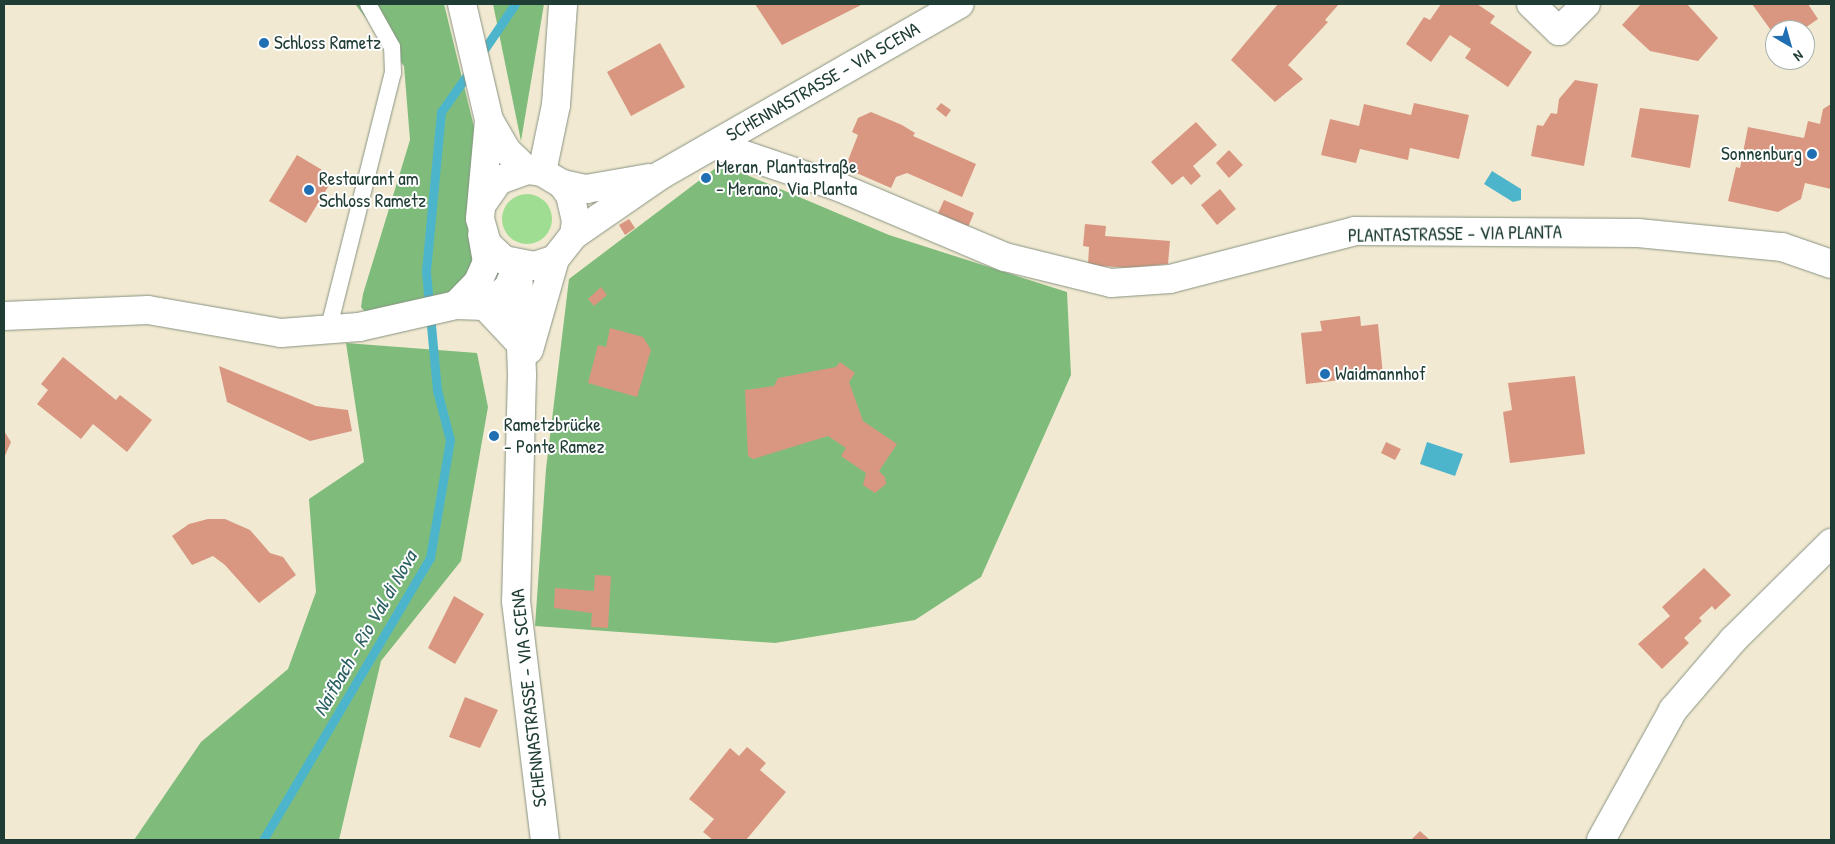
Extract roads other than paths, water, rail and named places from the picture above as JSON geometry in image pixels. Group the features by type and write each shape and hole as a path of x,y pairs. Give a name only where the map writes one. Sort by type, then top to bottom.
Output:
{"street":[{"path":"544,175 556,106 563,4"},
{"name":"SCHENNASTRASSE - VIA SCENA","path":"574,235 661,175 959,4"},
{"path":"1531,4 1560,31 1586,4"},
{"path":"463,9 488,112 506,150 544,175 575,207 574,235 555,259 534,266 518,266 495,254 482,234"},
{"path":"456,305 478,282 487,262 482,234 482,204 488,112"},
{"name":"PLANTASTRASSE - VIA PLANTA","path":"715,145 839,187 1005,257 1111,283 1170,279 1355,231 1638,234 1782,247 1831,264"},
{"path":"482,204 499,180 544,175"},
{"name":"SCHENNASTRASSE - VIA SCENA","path":"544,175 586,189 661,175"},
{"name":"SCHENNASTRASSE - VIA SCENA","path":"522,375 555,259"},
{"path":"4,316 148,310 281,333 328,331 359,327 456,305 485,306 508,288 518,266"},
{"name":"SCHENNASTRASSE - VIA SCENA","path":"518,266 518,342 522,375 516,602 546,840"},
{"path":"485,306 518,342"},
{"path":"1601,840 1673,710 1733,640 1831,543"}],"lane":[{"path":"328,331 393,73 392,47 368,4"}],"water":[{"path":"1492,171 1521,189 1521,200 1513,202 1484,184"},
{"path":"1427,442 1463,454 1455,476 1420,464"}],"waterway":[{"name":"Naifbach - Rio Val di Nova","path":"479,57 515,4"},
{"name":"Naifbach - Rio Val di Nova","path":"263,840 430,558 450,440 437,390 426,271 441,112 472,68"}],"place":[{"name":"Schloss Rametz","path":"264,43"},
{"name":"Sonnenburg","path":"1812,154"},
{"name":"Meran, Plantastraße - Merano, Via Planta","path":"706,178"},
{"name":"Restaurant am Schloss Rametz","path":"309,190"},
{"name":"Waidmannhof","path":"1325,374"},
{"name":"Rametzbrücke - Ponte Ramez","path":"494,436"}]}
